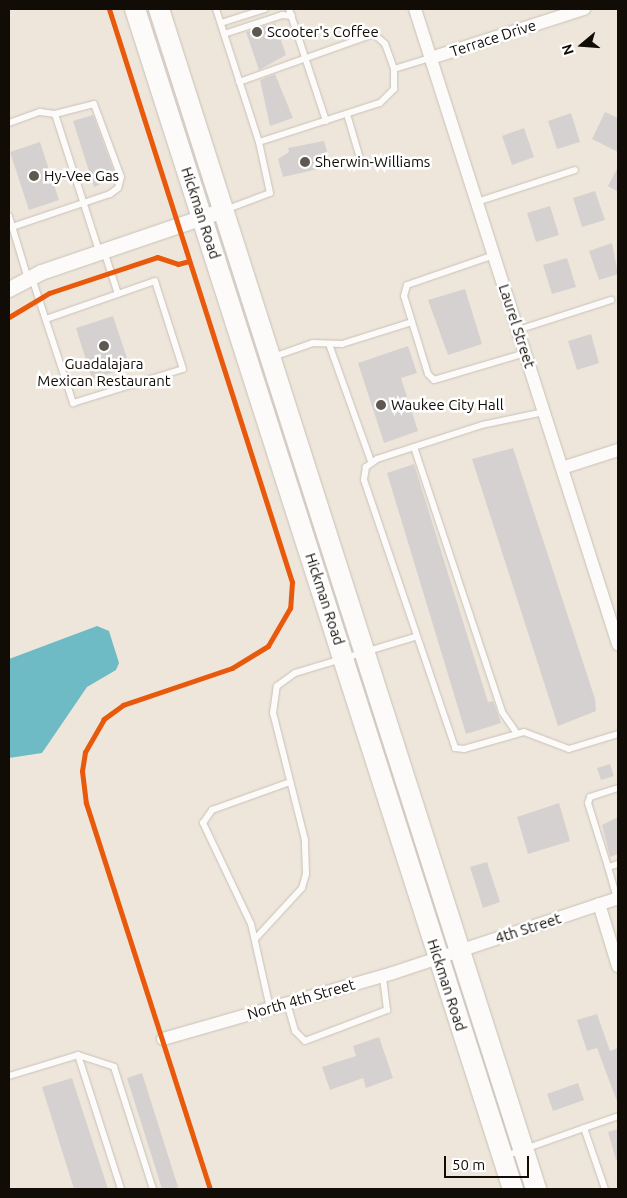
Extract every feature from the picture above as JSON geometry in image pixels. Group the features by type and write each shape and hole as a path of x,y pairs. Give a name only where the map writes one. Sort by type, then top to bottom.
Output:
{"highway":[{"name":"Hickman Road","path":"135,9 345,661 437,957 513,1189"},
{"name":"Hickman Road","path":"159,9 536,1189"}],"street":[{"name":"Laurel Street","path":"415,9 562,468 614,615 618,644"},
{"name":"Terrace Drive","path":"431,58 584,9"},
{"path":"9,289 30,278 223,210"},
{"path":"562,468 618,450"},
{"name":"4th Street","path":"437,957 617,898"},
{"path":"599,904 618,966"},
{"name":"North 4th Street","path":"163,1038 383,976 437,957"}],"lane":[{"path":"216,9 259,142 270,193 223,210"},
{"path":"220,23 265,9"},
{"path":"289,9 326,121"},
{"path":"224,34 282,15 292,16"},
{"path":"240,82 295,64 305,56 374,34 385,44 394,69 389,98 326,121 259,142"},
{"path":"394,69 431,58"},
{"path":"9,123 40,112 55,114 86,103 99,108 121,177 118,188 12,227"},
{"path":"55,114 84,202 118,294"},
{"path":"346,114 359,155"},
{"path":"477,202 575,170"},
{"path":"9,216 74,403 183,368 155,281 46,319"},
{"path":"494,254 407,285 404,296 428,374 434,380 525,353"},
{"path":"518,330 611,300"},
{"path":"270,358 314,343 342,344 412,322"},
{"path":"330,344 371,461 364,480 415,637 454,748 464,749 516,732 569,748 618,734"},
{"path":"371,461 482,425 544,412"},
{"path":"414,447 502,712 516,732"},
{"path":"256,938 304,882 305,840 272,713 277,686 295,673 345,661 415,637"},
{"path":"270,1008 256,938 203,823 212,810 290,782"},
{"path":"617,898 588,803 590,797 618,788"},
{"path":"608,867 618,864"},
{"path":"287,1003 296,1031 305,1041 387,1010 383,976"},
{"path":"9,1076 78,1054 114,1068 153,1189"},
{"path":"78,1054 121,1189"},
{"path":"503,1157 618,1116"},
{"path":"584,1128 604,1189"}],"water":[{"path":"97,626 109,631 119,663 116,670 87,687 42,753 9,758 9,659"}],"building":[{"path":"275,23 286,55 259,70 246,32"},
{"path":"275,74 293,118 270,126 260,80"},
{"path":"605,112 618,118 618,152 592,139"},
{"path":"571,113 580,142 557,149 548,121"},
{"name":"Hy-Vee Gas","path":"93,115 116,177 94,187 73,121"},
{"path":"524,128 534,157 512,165 502,136"},
{"name":"Sherwin-Williams","path":"324,141 331,166 283,177 278,159 289,152 288,148"},
{"name":"Hy-Vee Gas","path":"40,142 59,200 29,210 10,152"},
{"path":"618,167 618,192 608,186"},
{"path":"595,191 605,220 582,227 573,198"},
{"path":"550,206 559,235 536,242 527,213"},
{"path":"612,243 618,274 599,280 589,251"},
{"path":"567,258 576,287 552,294 543,265"},
{"path":"465,289 482,344 448,355 428,300"},
{"name":"Guadalajara Mexican Restaurant","path":"113,316 130,367 92,379 76,328"},
{"path":"591,334 599,363 577,370 568,341"},
{"path":"408,346 417,373 401,378 418,431 384,443 358,363"},
{"path":"513,448 595,699 596,711 558,726 472,459"},
{"path":"414,464 488,702 493,701 501,723 466,734 387,473"},
{"path":"610,764 614,776 601,780 597,768"},
{"path":"559,803 570,841 528,854 517,817"},
{"path":"618,817 618,854 610,857 602,825"},
{"path":"487,862 500,902 483,908 470,867"},
{"path":"597,1014 610,1051 618,1048 618,1104 597,1048 587,1051 577,1020"},
{"path":"379,1037 393,1078 366,1088 363,1078 330,1090 322,1067 356,1056 353,1046"},
{"path":"142,1073 178,1187 172,1189 162,1189 127,1078"},
{"path":"72,1078 108,1189 74,1189 42,1087"},
{"path":"578,1083 584,1100 553,1111 547,1094"},
{"path":"618,1129 618,1159 616,1160 608,1132"}],"cycle path":[{"path":"109,9 292,582 290,608 268,646 232,668 123,705 104,719 85,752 82,771 86,803 210,1189"},
{"path":"9,317 49,293 157,257 178,264 189,261"}],"place":[{"name":"Scooter's Coffee","path":"257,32"},
{"name":"Sherwin-Williams","path":"305,162"},
{"name":"Hy-Vee Gas","path":"34,176"},
{"name":"Guadalajara Mexican Restaurant","path":"104,346"},
{"name":"Waukee City Hall","path":"381,405"}]}
